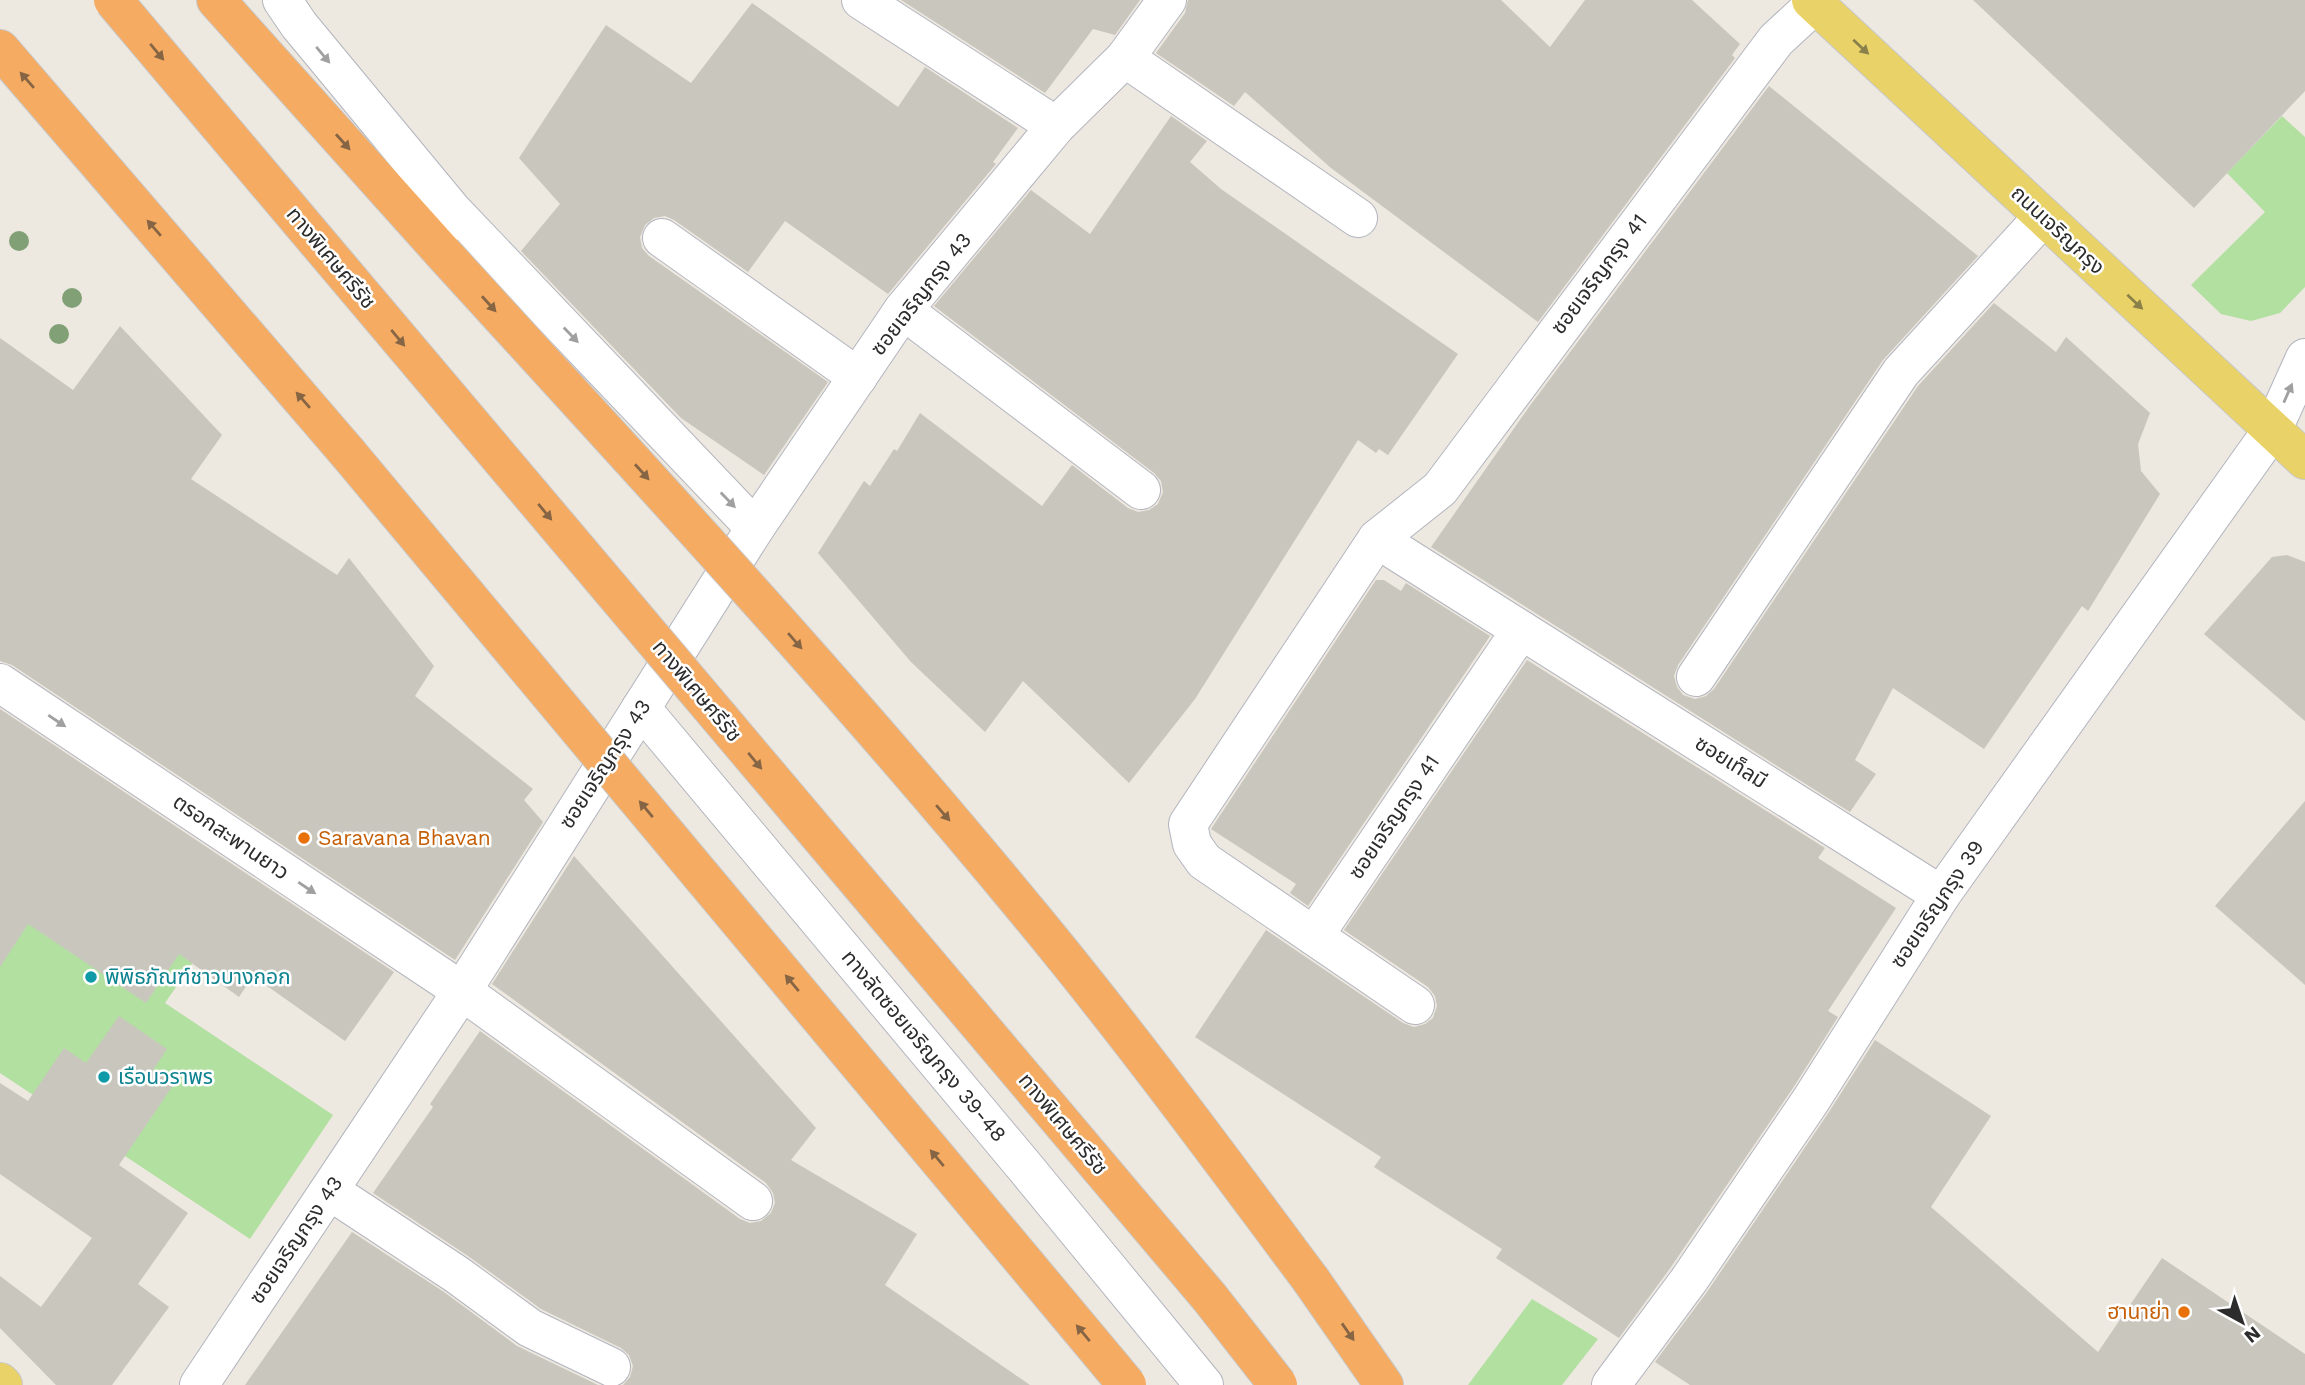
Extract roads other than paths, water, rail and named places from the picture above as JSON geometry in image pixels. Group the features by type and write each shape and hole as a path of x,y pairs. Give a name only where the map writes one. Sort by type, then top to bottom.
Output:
{"highway":[{"name":"ทางพิเศษศรีรัช","path":"113,0 1210,1298 1278,1385"},
{"path":"216,0 766,607 1023,906 1179,1103 1311,1280 1384,1385"},
{"path":"0,49 348,452 1127,1385"}],"main road":[{"name":"ถนนเจริญกรุง","path":"1813,2 2305,460"}],"street":[{"path":"282,0 299,25 452,210 755,528"},
{"path":"861,0 1056,126"},
{"name":"ซอยเจริญกรุง 43","path":"199,1385 461,992 755,528 903,310 1056,126 1125,58 1167,0"},
{"name":"ซอยเจริญกรุง 41","path":"1415,1005 1204,861 1192,844 1188,824 1377,539 1440,489 1776,40 1813,2"},
{"path":"1125,58 1359,218"},
{"path":"1696,677 1900,372 2043,216"},
{"path":"662,238 858,377"},
{"path":"903,310 1141,490"},
{"name":"ซอยเจริญกรุง 39","path":"1611,1385 1689,1280 1811,1100 1941,895 2273,429 2305,358"},
{"path":"1377,539 1521,630"},
{"name":"ซอยเจริญกรุง 41","path":"1314,936 1521,630"},
{"name":"ซอยเท็ลมี","path":"1521,630 1941,895"},
{"name":"ตรอกสะพานยาว","path":"0,683 461,992 753,1201"},
{"name":"ทางลัดซอยเจริญกรุง 39-48","path":"641,708 1204,1385"},
{"path":"330,1191 456,1274 530,1328 611,1367"}],"place":[{"name":"Saravana Bhavan","path":"304,838"},
{"name":"พิพิธภัณฑ์ชาวบางกอก","path":"91,977"},
{"name":"เรือนวราพร","path":"104,1077"},
{"name":"ฮานาย่า","path":"2184,1312"}]}
